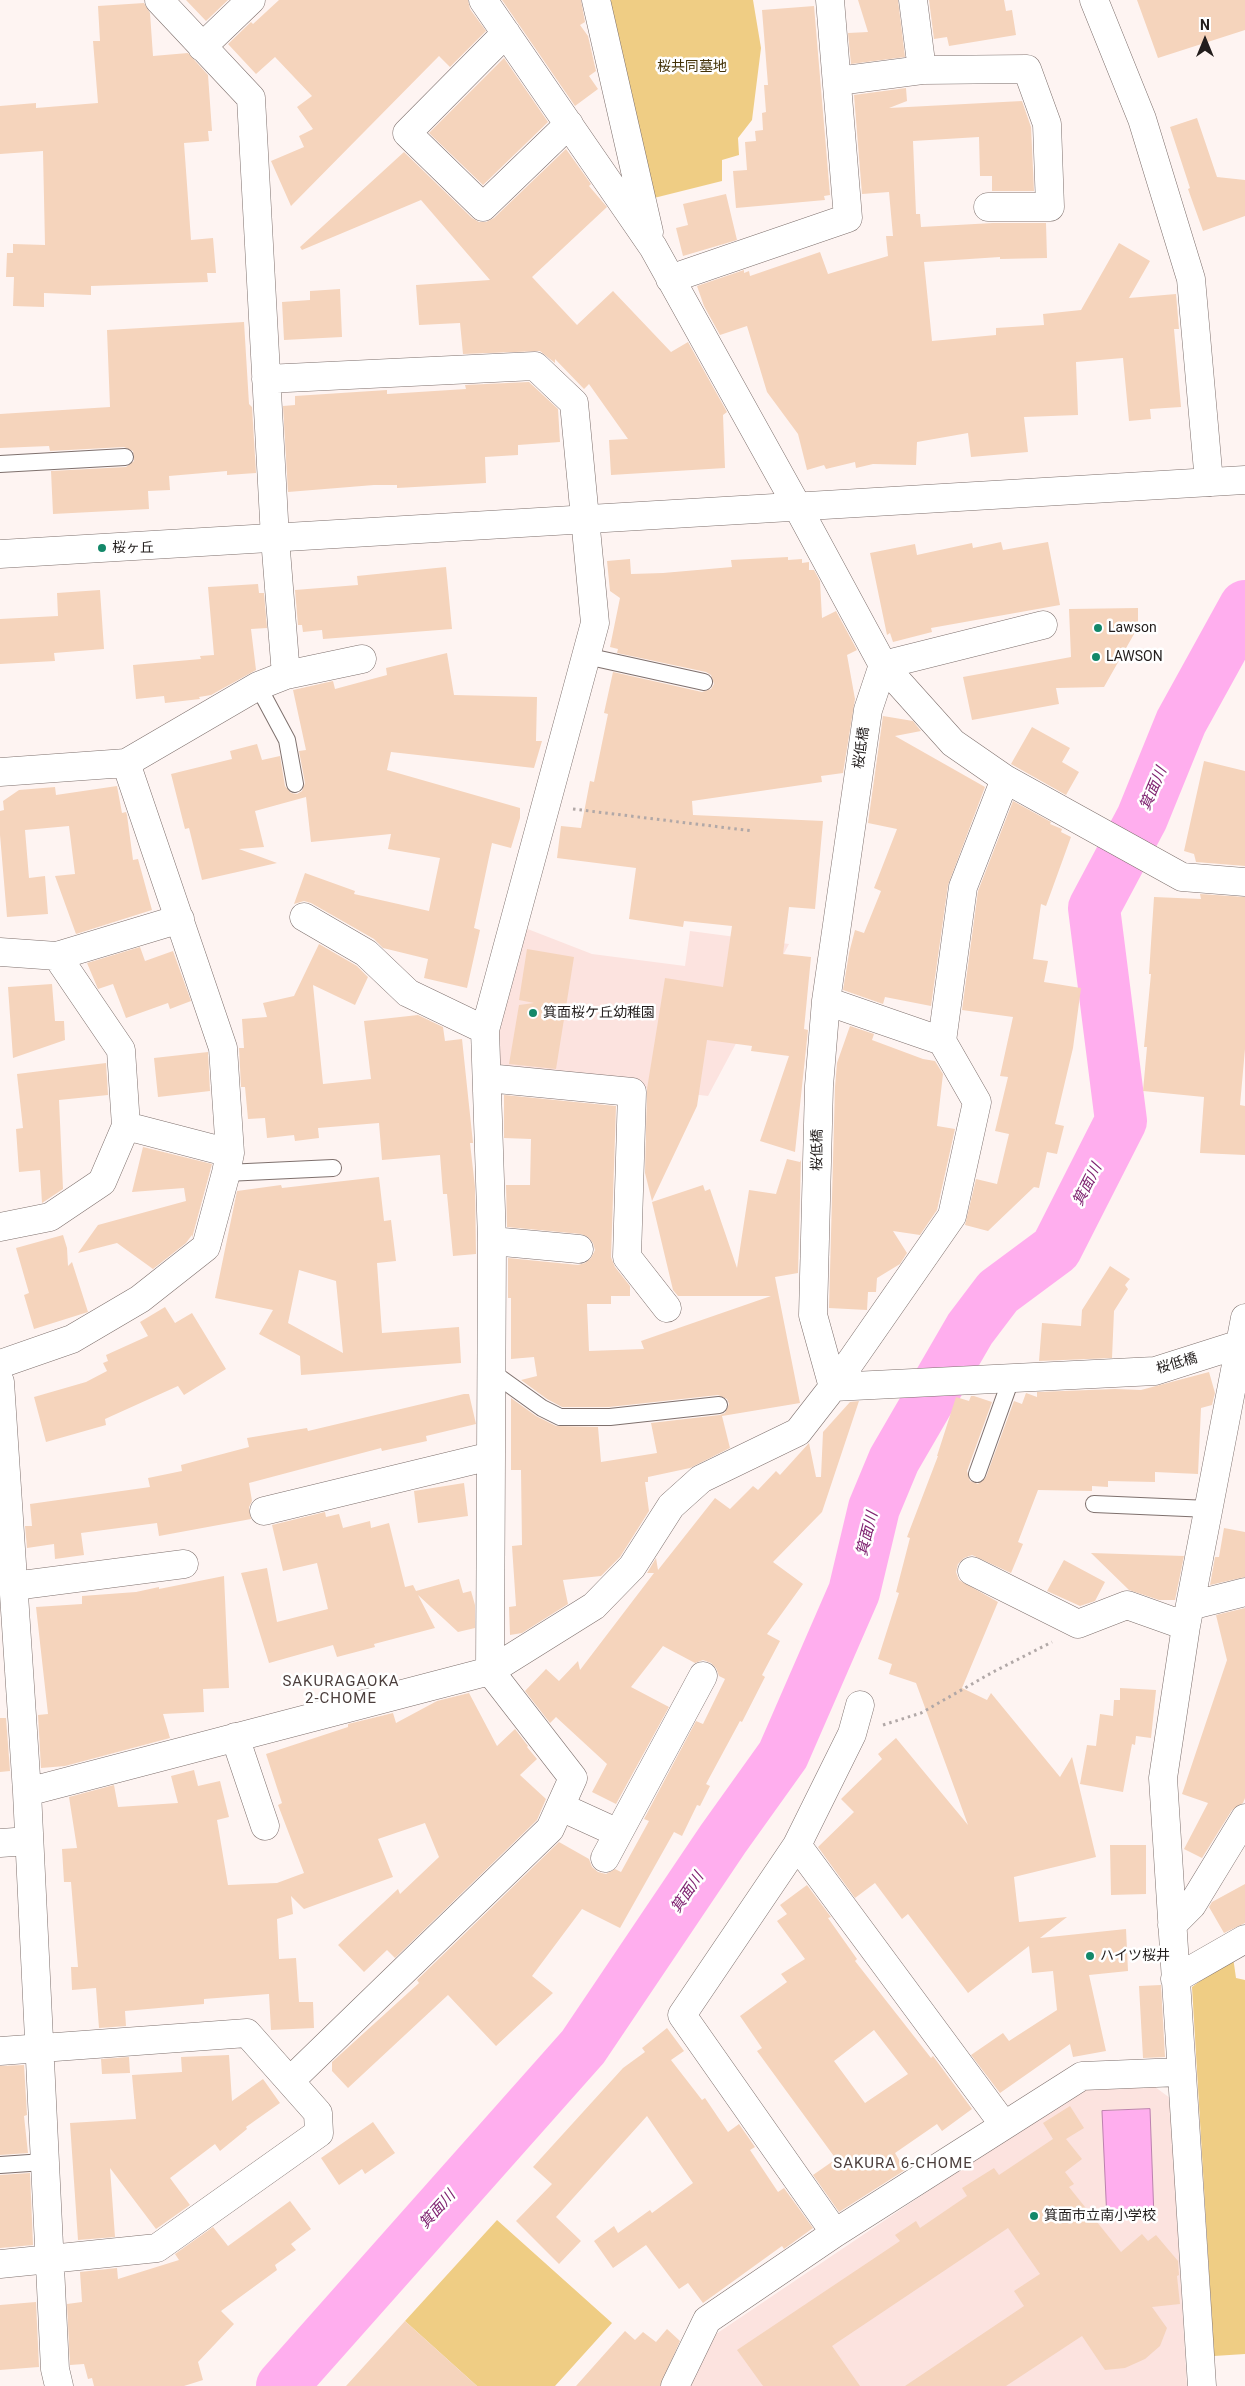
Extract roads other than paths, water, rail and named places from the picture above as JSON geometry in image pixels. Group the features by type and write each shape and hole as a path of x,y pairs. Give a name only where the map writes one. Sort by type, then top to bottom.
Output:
{"street":[{"path":"159,0 250,98 274,538 286,675"},
{"path":"202,47 251,0"},
{"path":"484,0 653,247 883,665 953,743 1005,779 1182,877 1245,882"},
{"path":"596,0 653,247"},
{"path":"670,279 848,218 830,0"},
{"path":"913,0 922,70"},
{"path":"1094,0 1142,119 1191,279 1209,482"},
{"path":"506,33 407,133 483,207 569,124"},
{"path":"838,81 922,70 1027,69 1047,124 1050,207 988,207"},
{"path":"266,379 535,366 574,403 595,623 485,1030 492,1241 490,1671 573,1778 550,1829 290,2080"},
{"path":"0,554 1245,480"},
{"path":"883,665 1043,625"},
{"path":"0,772 126,763 258,686 286,675 362,659"},
{"name":"桜低橋","path":"883,665 868,710 826,1001 819,1086 814,1315 833,1387 1155,1371 1243,1336"},
{"path":"0,1364 72,1339 140,1299 206,1247 228,1163 223,1048 126,763"},
{"path":"27,1792 490,1671 594,1606 632,1567 671,1506 701,1479 798,1432 833,1387 952,1216 977,1102 942,1041 963,887 1005,779"},
{"path":"304,917 366,953 408,993 485,1030"},
{"path":"0,952 57,956 180,919"},
{"path":"0,1227 50,1217 102,1182 126,1126 121,1050 57,956"},
{"path":"826,1001 942,1041"},
{"path":"487,1078 632,1092 627,1257 668,1308"},
{"path":"126,1126 228,1163"},
{"path":"492,1241 579,1249"},
{"path":"1202,2386 1180,2072 1163,1778 1188,1616 1243,1336"},
{"path":"0,1382 6,1558 14,1586 27,1792 48,2260 55,2370 59,2386"},
{"path":"264,1511 491,1456"},
{"path":"14,1586 184,1564"},
{"path":"972,1571 1078,1624 1127,1605 1188,1616 1245,1592"},
{"path":"605,1858 703,1676"},
{"path":"835,2233 682,2015 797,1845 852,1734 860,1705"},
{"path":"235,1737 264,1826"},
{"path":"561,1807 618,1833"},
{"path":"1172,1926 1192,1905 1245,1818"},
{"path":"0,1843 29,1841"},
{"path":"797,1845 1004,2125"},
{"path":"1175,1979 1245,1939"},
{"path":"0,2052 247,2033 318,2113 318,2133 157,2248 0,2264"},
{"path":"675,2386 707,2320 835,2233 1082,2076 1180,2072"}],"lane":[{"path":"0,464 125,457"},
{"path":"586,656 704,682"},
{"path":"258,686 287,740 294,784"},
{"path":"228,1163 333,1168"},
{"path":"492,1372 542,1408 560,1416 610,1417 719,1405"},
{"path":"977,1474 1011,1379"},
{"path":"1094,1504 1209,1509"},
{"path":"0,2165 44,2162"}],"waterway":[{"name":"箕面川","path":"282,2386 583,2047 723,1839 783,1755 854,1592 874,1508 894,1460 970,1329 998,1292 1056,1249 1121,1121 1094,908 1142,818 1181,722 1245,606"}],"place":[{"name":"桜ヶ丘","path":"102,548"},
{"name":"Lawson","path":"1098,628"},
{"name":"LAWSON","path":"1096,657"},
{"name":"箕面桜ケ丘幼稚園","path":"533,1013"},
{"name":"ハイツ桜井","path":"1090,1956"},
{"name":"箕面市立南小学校","path":"1034,2216"}],"district":[{"name":"SAKURAGAOKA 2-CHOME","path":"341,1690"},
{"name":"SAKURA 6-CHOME","path":"903,2164"}],"park label":[{"name":"桜共同墓地","path":"692,67"}]}
